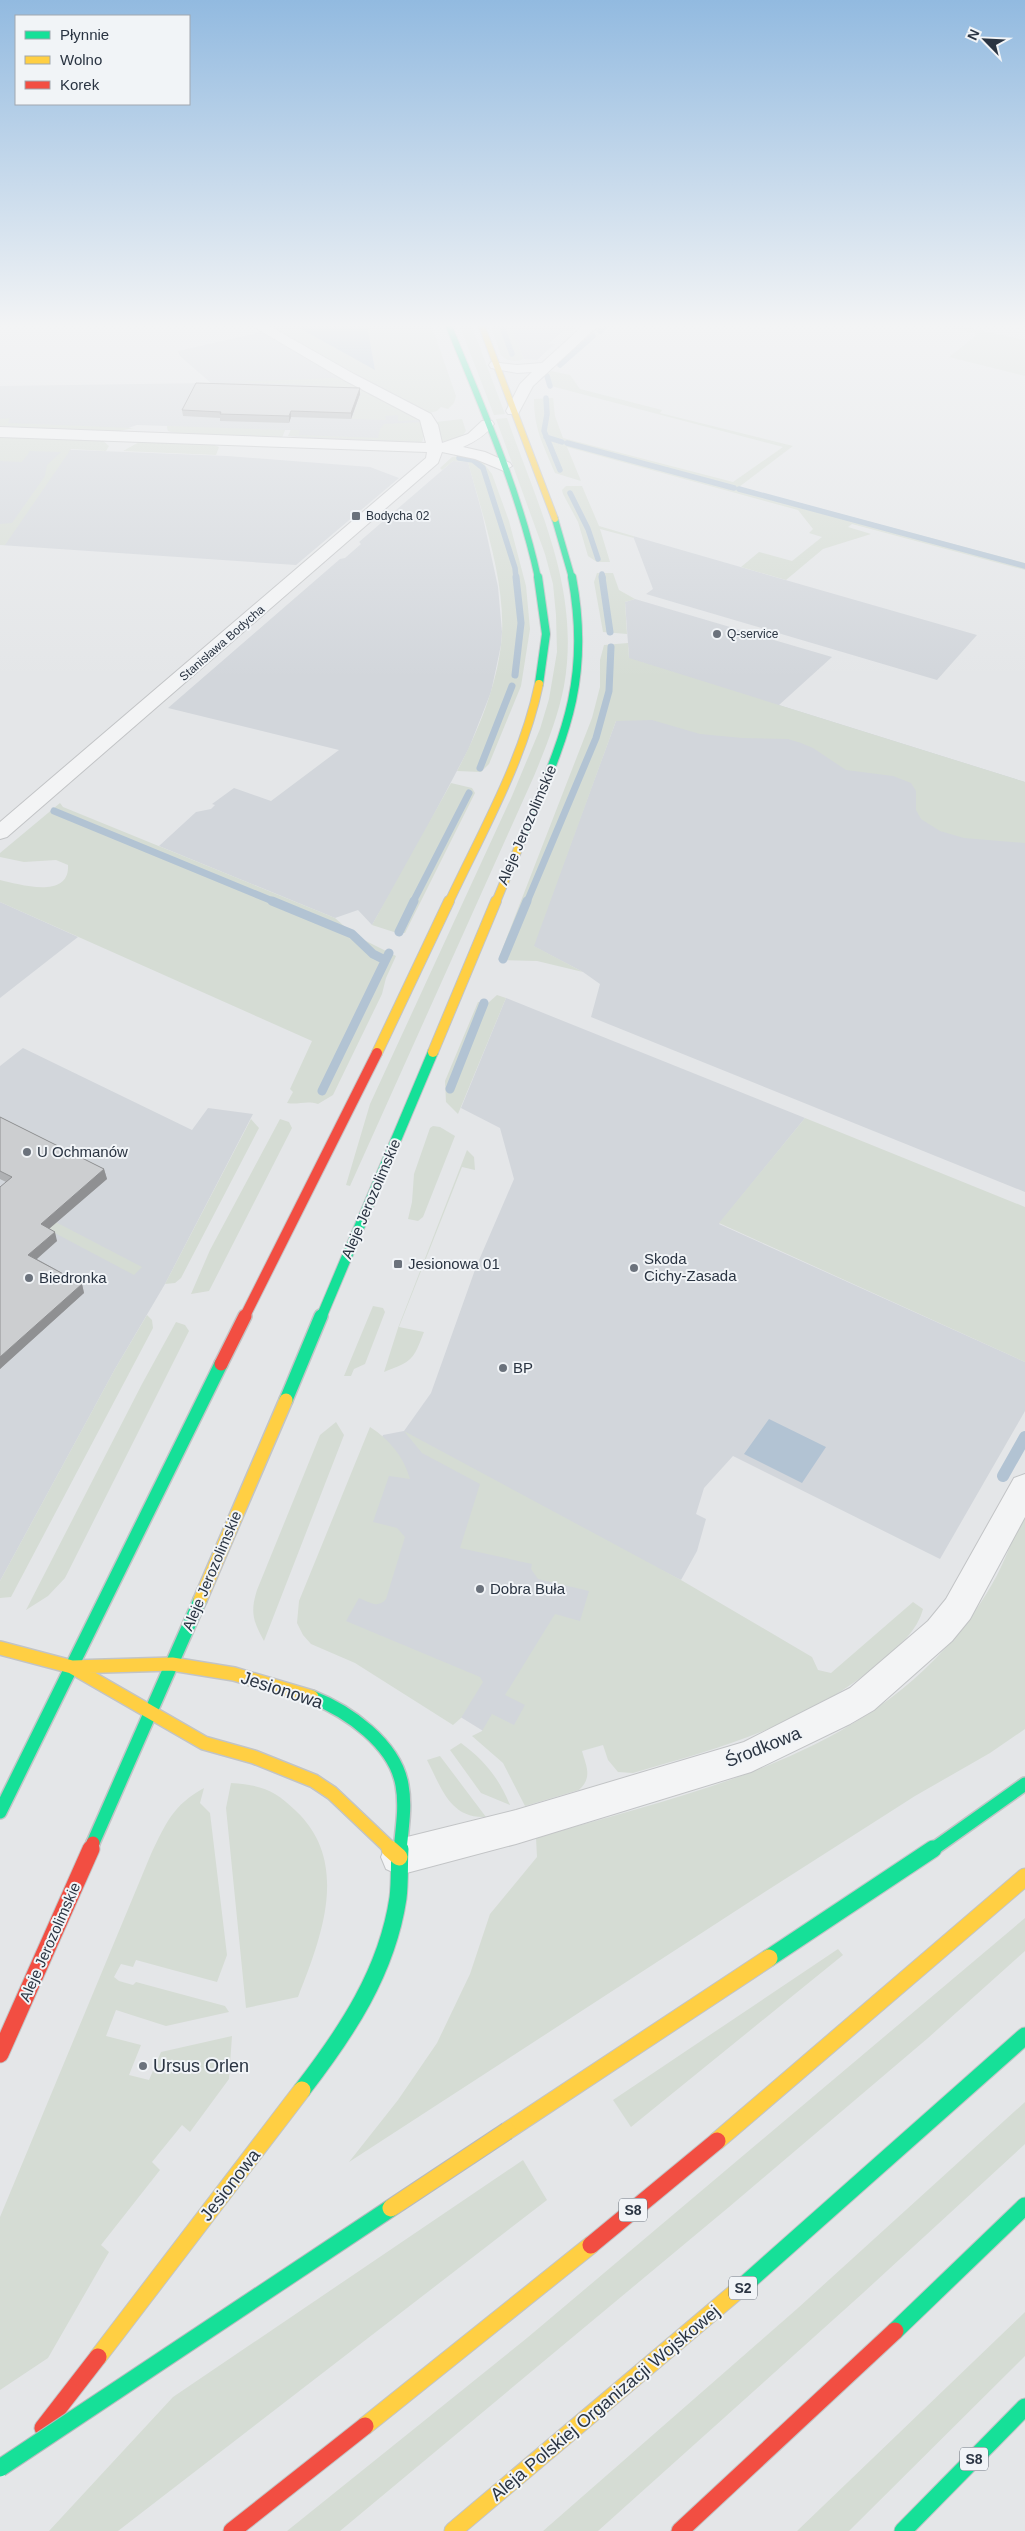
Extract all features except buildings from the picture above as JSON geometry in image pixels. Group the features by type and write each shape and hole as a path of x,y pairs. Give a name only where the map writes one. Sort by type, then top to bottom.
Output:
{"main road":[{"path":"0,1812 239,1328 345,1119 500,793 526,732 534,708 542,671 545,648 545,612 538,567 494,442"},
{"name":"Aleje Jerozolimskie","path":"0,2054 172,1664 413,1101 563,740 579,674 581,639 576,589 564,545 526,442"},
{"path":"0,1648 72,1667 204,1742 254,1757 314,1781 332,1793 398,1857"},
{"name":"Jesionowa","path":"6,2478 346,2033 374,1979 391,1931 399,1887 398,1857 404,1800 396,1767 361,1727 340,1711 318,1699 234,1674 172,1664 72,1667"},
{"path":"0,2468 920,1858 1025,1784"},
{"name":"S8","path":"232,2531 492,2326 731,2129 1025,1877"},
{"name":"Aleja Polskiej Organizacji Wojskowej","path":"453,2531 766,2268 1025,2036"},
{"path":"680,2531 844,2380 1025,2206"},
{"name":"S8","path":"903,2531 1025,2407"},
{"path":"909,2531 923,2511"}],"street":[{"path":"279,442 441,448 480,455 504,466"},
{"path":"438,442 441,448"},
{"path":"441,448 458,442"},
{"name":"Stanisława Bodycha","path":"0,833 428,466 441,448"},
{"name":"Środkowa","path":"398,1857 516,1827 751,1756 838,1713 862,1698 940,1631 974,1585 1025,1487"}],"shaded area":[{"path":"0,442 105,442 109,446 106,451 71,449 5,545 0,545 0,524 12,523 45,476 47,465 61,452 30,451 22,462 0,461"},
{"path":"139,442 212,444 219,447 216,455 123,451"},
{"path":"504,442 516,442 554,549 562,582 567,616 568,650 564,686 555,720 534,776 350,1186 346,1185 370,1104 512,796 540,729 549,699 557,652 553,584 545,554"},
{"path":"542,442 579,442 733,482 783,447 764,442 777,442 793,446 739,487 1025,563 1025,570 852,524 848,527 871,534 823,549 786,580 741,567 759,552 792,561 822,537 809,533 813,529 798,510 567,447 581,481 555,473"},
{"path":"0,447 227,456 370,467 399,478 296,565 0,545"},
{"path":"467,455 481,460 492,474 509,521 526,586 530,629 521,686 489,764 481,772 457,771 487,705 500,652 502,613 496,569 468,462 453,461 442,470 440,468 452,457"},
{"path":"453,461 468,462 482,513 498,587 502,632 501,645 491,692 469,748 412,856 372,925 358,910 335,918 159,846 196,812 211,809 215,805 212,804 234,788 271,801 339,750 168,708 340,559 345,558 361,544 359,542"},
{"path":"566,486 582,486 599,526 633,536 634,538 600,529 610,562 597,562 588,556 578,522 563,494 562,490"},
{"path":"633,536 977,635 937,680 646,594 653,589"},
{"path":"597,573 613,573 619,590 635,599 625,602 627,634 603,632 594,582"},
{"path":"635,599 832,657 779,705 1025,782 1025,1192 591,1017 600,984 583,972 533,946 616,721 629,657 625,602"},
{"path":"628,643 629,658 1025,782 1025,843 964,838 940,831 921,819 916,810 916,791 911,783 893,776 846,770 813,748 788,739 742,738 700,734 652,720 616,721 534,946 583,972 537,961 498,960 592,718 600,687 600,660 604,645"},
{"path":"451,783 472,788 475,793 405,933 397,933 372,925"},
{"path":"60,803 63,807 335,918 354,935 396,956 386,978 382,994 333,1095 318,1104 310,1102 287,1103 293,1092 290,1089 312,1041 0,902 0,880 41,887 61,883 66,876 68,865 56,860 24,862 0,857 0,853"},
{"path":"0,902 78,937 0,998"},
{"path":"497,995 506,998 458,1114 446,1102 445,1081 478,1002 488,1003"},
{"path":"506,998 805,1118 719,1224 1025,1362 1025,1411 940,1559 733,1456 704,1488 696,1514 706,1519 697,1551 681,1580 645,1562 514,1750 311,1625 383,1435 404,1431 431,1393 476,1267 514,1179 500,1128 461,1108"},
{"path":"23,1048 192,1130 208,1108 253,1114 165,1284 115,1369 0,1581 0,1066"},
{"path":"805,1118 1025,1207 1025,1362 719,1223"},
{"path":"251,1119 259,1128 181,1278 175,1283 165,1284"},
{"path":"280,1119 289,1122 292,1128 209,1291 191,1294 210,1250"},
{"path":"433,1126 440,1127 455,1136 423,1217 418,1221 408,1219 412,1202 414,1174 430,1128"},
{"path":"467,1150 474,1157 475,1170 462,1167 399,1327 424,1332 417,1349 410,1359 384,1372 398,1328"},
{"path":"0,1193 142,1267 134,1275 0,1204"},
{"path":"373,1306 383,1308 385,1312 365,1364 354,1369 351,1376 344,1376"},
{"path":"147,1315 152,1320 153,1328 11,1597 0,1598 0,1581 115,1369"},
{"path":"176,1322 185,1325 189,1331 65,1578 48,1596 26,1610 142,1384"},
{"path":"336,1422 344,1435 264,1641 257,1628 253,1611 257,1590 320,1435"},
{"path":"370,1427 395,1449 404,1463 410,1479 389,1476 373,1522 397,1528 405,1537 386,1599 377,1604 359,1598 346,1621 480,1677 483,1682 461,1718 453,1725 355,1663 311,1644 303,1635 297,1623 299,1601"},
{"path":"404,1431 681,1580 812,1657 818,1670 831,1673 913,1602 923,1609 912,1631 884,1659 855,1681 796,1717 734,1742 633,1773 618,1772 608,1760 603,1745 582,1751 587,1776 586,1781 579,1790 525,1806 503,1763 472,1736 482,1731 492,1714 514,1725 525,1705 505,1695 555,1614 580,1621 589,1591 538,1579 531,1569 532,1564 460,1548 480,1484 422,1453"},
{"path":"1025,1512 1025,1729 990,1753 915,1796 771,1888 349,2162 398,2100 437,2043 470,1974 490,1914 537,1857 536,1838 649,1806 762,1768 816,1744 866,1715 913,1680 955,1637 992,1585"},
{"path":"461,1743 490,1770 501,1786 510,1805 481,1793 450,1750"},
{"path":"440,1756 486,1817 464,1813 448,1799 427,1760"},
{"path":"231,1783 251,1785 274,1793 296,1811 313,1832 323,1854 327,1877 322,1926 298,1997 246,2008 226,1808"},
{"path":"204,1788 200,1803 210,1813 227,1955 217,1982 136,1960 133,1967 121,1964 114,1977 119,1981 133,1985 136,1982 225,2006 229,2012 166,2026 116,2010 106,2036 141,2045 129,2075 149,2080 161,2052 232,2036 229,2079 190,2132 182,2125 152,2162 160,2170 101,2245 109,2252 48,2358 0,2390 0,2217 151,1854 166,1824 178,1808 193,1794"},
{"path":"1025,1918 1025,1951 928,2038 729,2207 340,2531 287,2531 527,2338"},
{"path":"838,1949 843,1955 631,2127 613,2100"},
{"path":"1025,2102 1025,2144 863,2293 598,2531 543,2531 798,2308"},
{"path":"523,2160 547,2200 118,2531 49,2531 173,2397"},
{"path":"1025,2312 1025,2356 849,2531 797,2531"}],"water":[{"path":"769,1419 826,1447 802,1483 744,1454"}],"waterway":[{"path":"549,442 560,470"},
{"path":"567,443 734,488"},
{"path":"459,458 473,460 483,468 515,568 516,578"},
{"path":"739,489 1025,566"},
{"path":"570,493 588,529 598,559"},
{"path":"602,574 603,578"},
{"path":"515,675 521,623 516,577"},
{"path":"602,577 610,632"},
{"path":"527,902 596,738 609,691 611,647"},
{"path":"480,768 512,686"},
{"path":"413,902 469,793"},
{"path":"54,811 275,902"},
{"path":"272,901 352,934 373,954 385,960"},
{"path":"399,932 414,901"},
{"path":"503,959 527,901"},
{"path":"322,1091 389,953"},
{"path":"450,1089 484,1003"},
{"path":"1003,1476 1025,1437"}],"traffic: fast":[{"path":"496,442 508,473 533,551 541,589 546,634 539,684"},
{"path":"523,837 559,751 577,682 579,655 577,602 572,575 555,519"},
{"path":"286,1400 433,1052"},
{"path":"0,1812 221,1364"},
{"path":"93,1843 200,1600"},
{"path":"302,2090 351,2022 367,1993 383,1956 398,1899 404,1807 400,1776 396,1766 381,1746 347,1716 323,1701 312,1697"},
{"path":"769,1958 920,1858 1025,1784"},
{"path":"743,2286 1025,2036"},
{"path":"895,2331 1025,2206"},
{"path":"0,2468 391,2208"},
{"path":"903,2531 1025,2407"}],"traffic: slow":[{"path":"526,442 555,519"},
{"path":"377,1053 505,784 534,708 539,684"},
{"path":"433,1052 523,837"},
{"path":"200,1600 286,1400"},
{"path":"0,1648 72,1667 172,1664 234,1674 312,1697"},
{"path":"72,1667 204,1743 254,1757 314,1781 332,1793 399,1857"},
{"path":"717,2141 1025,1877"},
{"path":"507,2131 769,1958"},
{"path":"98,2357 302,2090"},
{"path":"391,2208 507,2131"},
{"path":"365,2426 591,2245"},
{"path":"453,2531 743,2286"}],"traffic: jam":[{"path":"221,1364 377,1053"},
{"path":"0,2054 93,1843"},
{"path":"591,2245 717,2141"},
{"path":"680,2531 895,2331"},
{"path":"43,2428 98,2357"},
{"path":"232,2531 365,2426"}],"place":[{"name":"Bodycha 02","path":"356,516"},
{"name":"Q-service","path":"717,634"},
{"name":"U Ochmanów","path":"27,1152"},
{"name":"Jesionowa 01","path":"398,1264"},
{"name":"Skoda Cichy-Zasada","path":"634,1268"},
{"name":"Biedronka","path":"29,1278"},
{"name":"BP","path":"503,1368"},
{"name":"Dobra Buła","path":"480,1589"},
{"name":"Ursus Orlen","path":"143,2066"}]}
